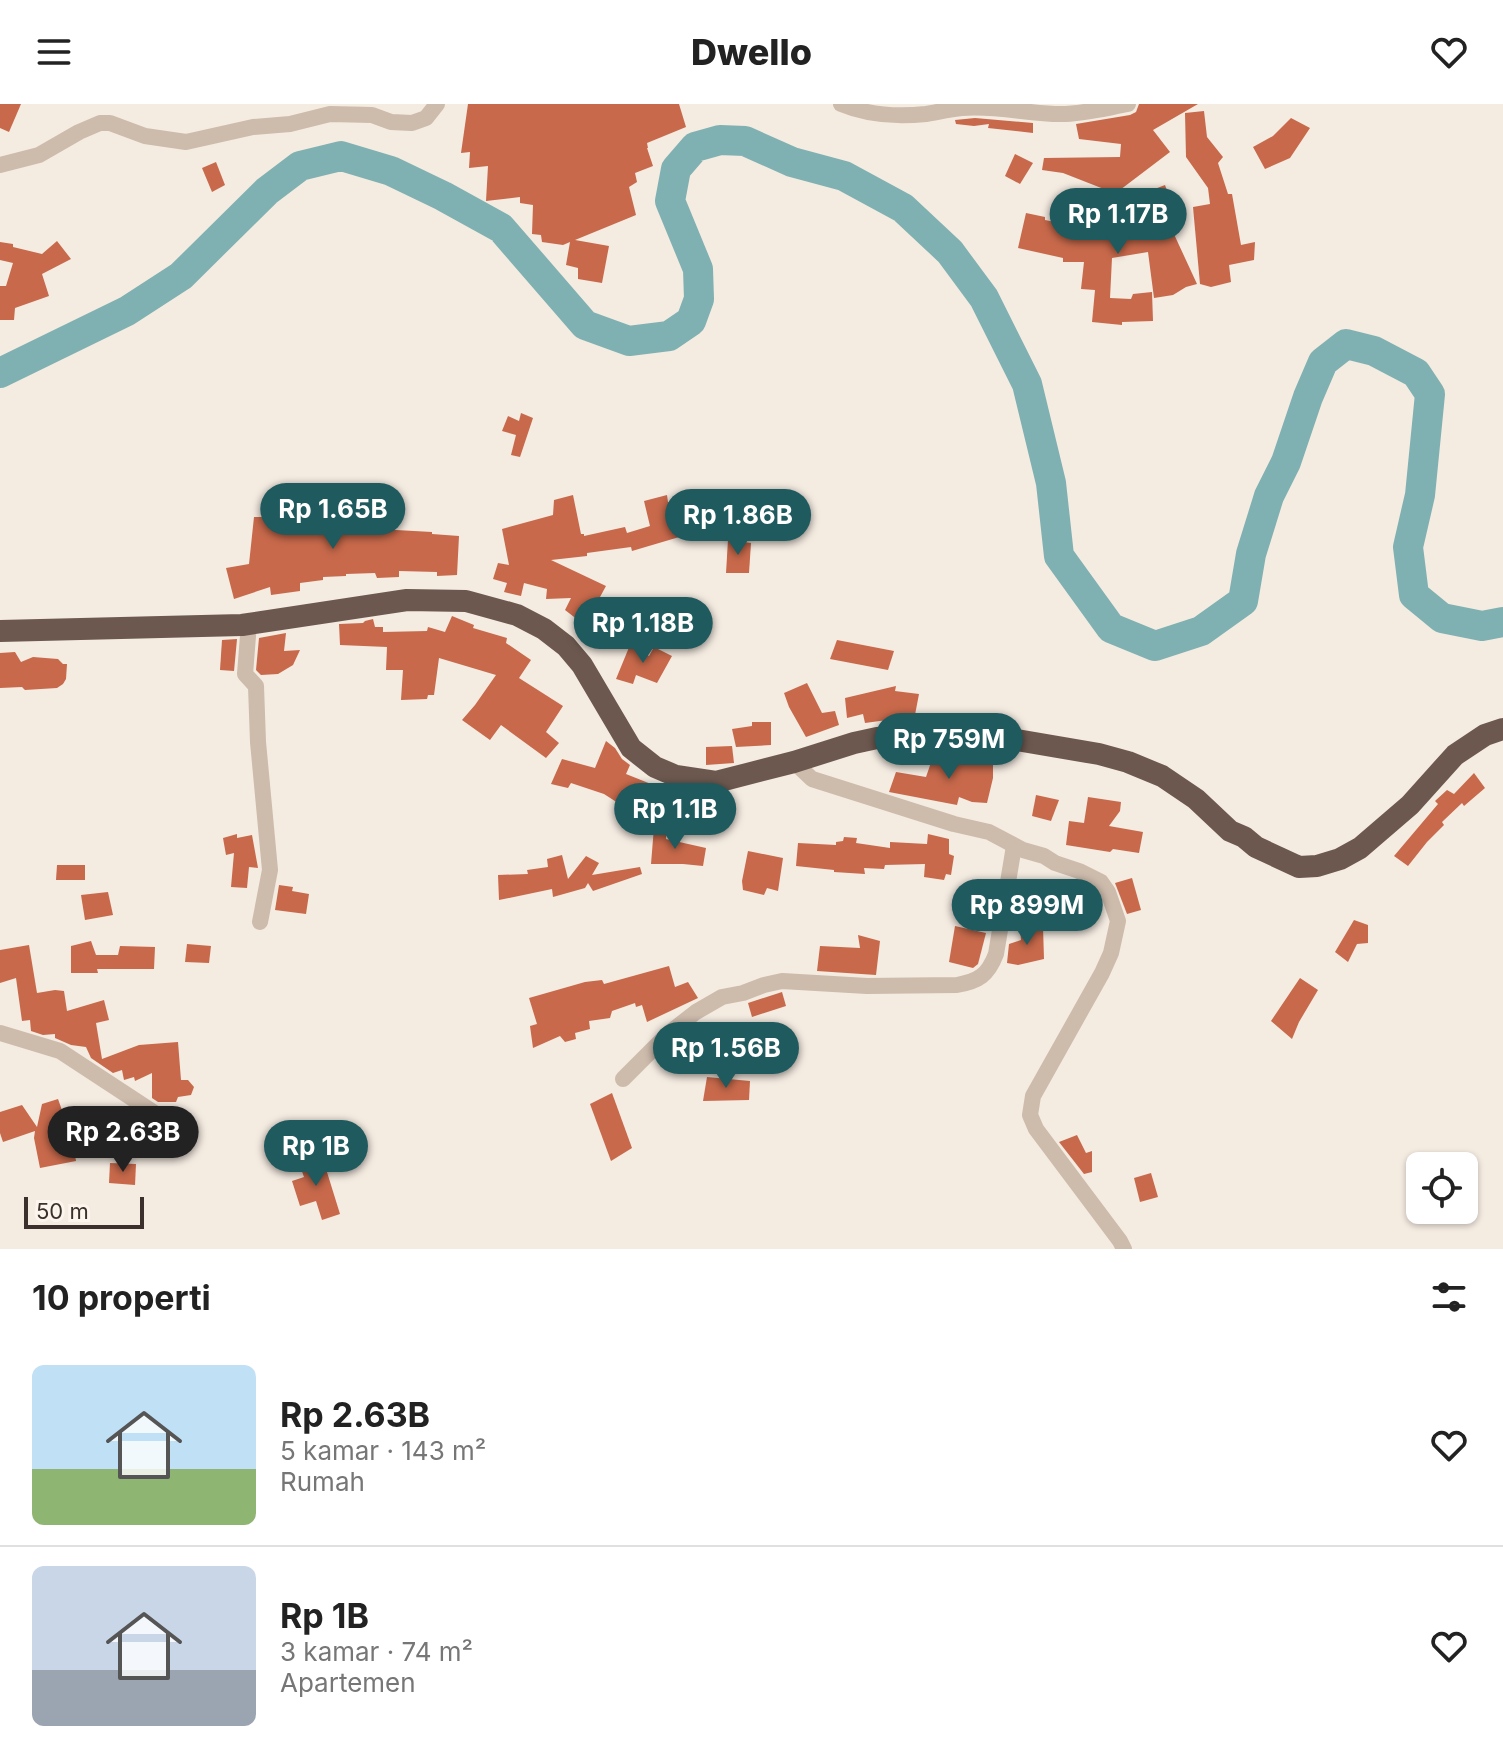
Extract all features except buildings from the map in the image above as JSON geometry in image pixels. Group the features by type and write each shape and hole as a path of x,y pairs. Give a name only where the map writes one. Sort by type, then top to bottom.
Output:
{"highway":[{"path":"0,631 249,623 407,600 466,601 517,615 544,629 566,646 591,678 631,748 655,767 676,776 716,782 854,743 900,735 985,736 1026,741 1099,754 1162,776 1196,799 1230,831 1299,867 1317,866 1340,859 1360,848 1410,805 1455,755 1485,735 1503,729"}],"street":[{"path":"0,165 39,155 100,123 110,123 145,136 186,142 253,127 290,124 332,109 372,115 391,122 412,123 426,118 437,104"},
{"path":"841,104 888,115 1000,107 1063,114 1128,104"},
{"path":"249,623 245,674 256,686 270,870 260,922"},
{"path":"794,762 812,779 989,832 1014,846 1101,882 1108,892 1118,921 1111,953 1033,1096 1030,1115 1036,1129 1124,1249"},
{"path":"623,1079 669,1033 722,997 782,981 867,986 957,985 982,976 991,968 996,954 1014,846"},
{"path":"0,1033 60,1051 153,1112"}],"waterway":[{"path":"0,373 127,311 181,276 267,191 300,166 341,156 391,171 501,228 585,325 629,341 669,336 691,321 699,299 698,269 670,201 676,169 695,147 720,140 745,141 792,162 844,176 903,208 950,252 984,298 1027,384 1051,483 1059,556 1111,628 1155,646 1201,631 1243,601 1251,554 1269,496 1286,462 1308,397 1323,362 1346,344 1374,351 1416,373 1430,394 1420,495 1408,547 1414,595 1442,618 1482,626 1503,622"}]}
